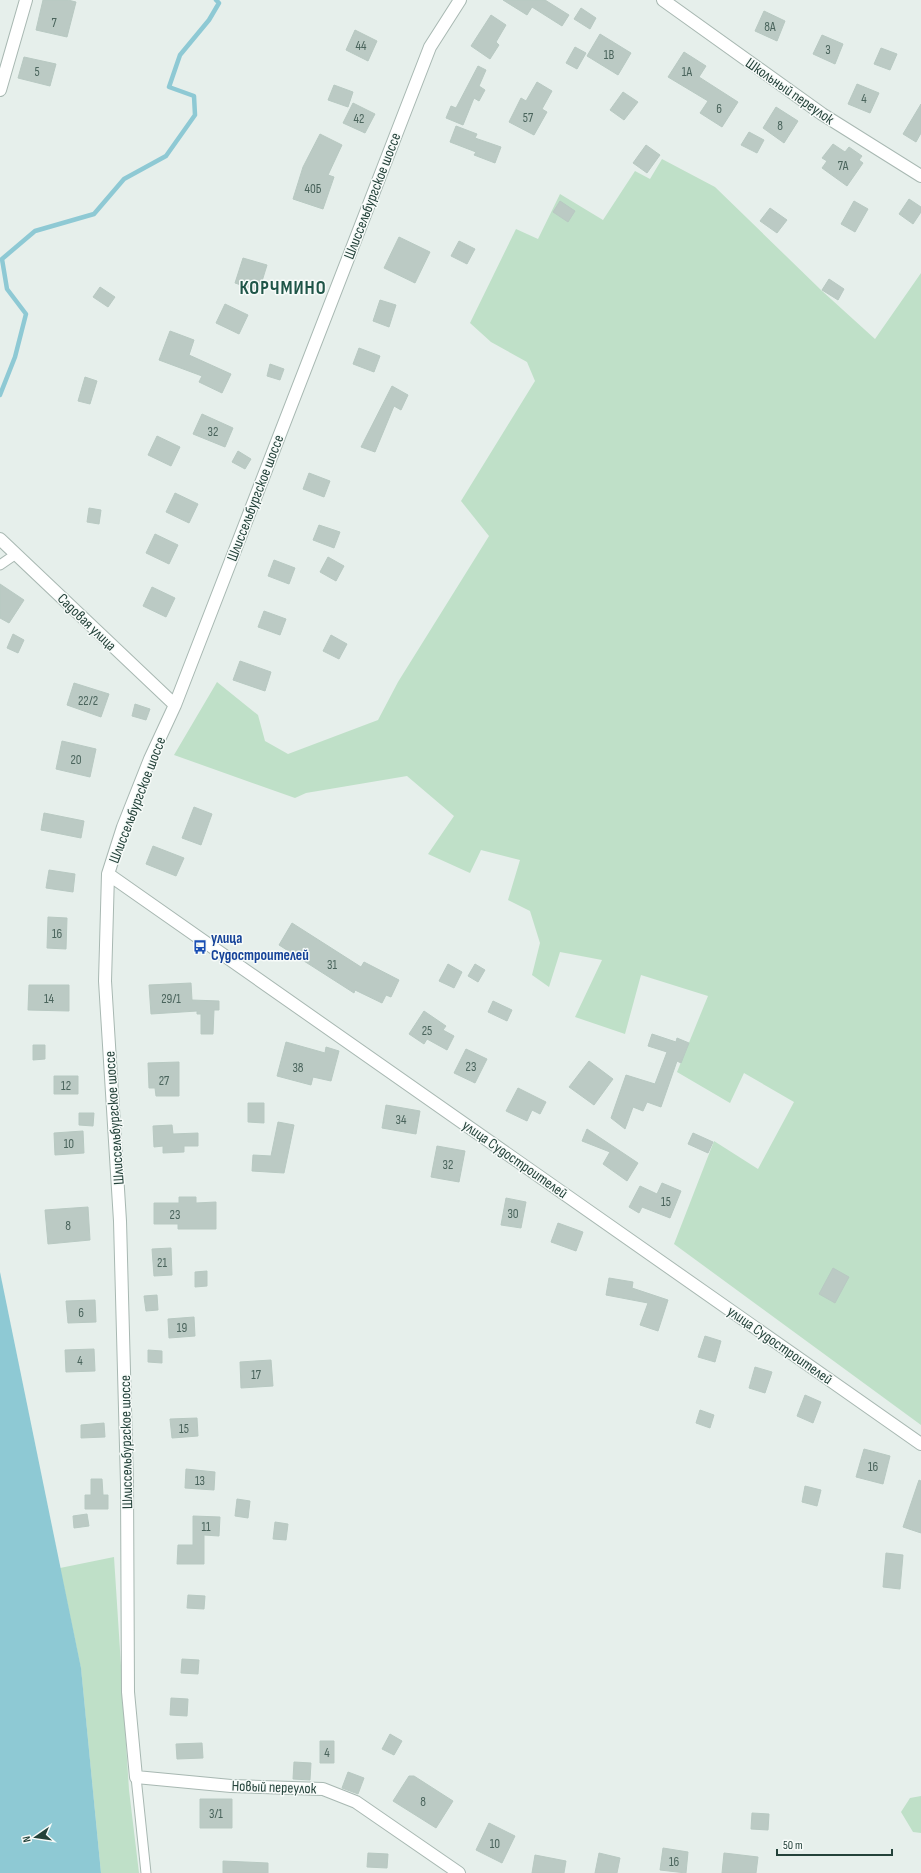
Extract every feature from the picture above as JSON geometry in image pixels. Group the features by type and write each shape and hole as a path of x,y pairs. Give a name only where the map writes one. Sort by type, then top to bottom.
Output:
{"street":[{"path":"0,90 26,0"},
{"name":"Шлиссельбургское шоссе","path":"136,1777 128,1692 127,1484 120,1221 105,981 108,874 123,827 144,772 175,705 430,47 460,0"},
{"name":"Школьный переулок","path":"663,0 822,114 921,176"},
{"name":"Садовая улица","path":"0,539 175,705"},
{"name":"улица Судостроителей","path":"108,874 921,1444"},
{"name":"Новый переулок","path":"136,1777 231,1786 323,1789 356,1802 459,1873"}],"lane":[{"path":"0,565 16,554"},
{"path":"136,1777 146,1873"}],"green space":[{"path":"662,159 715,187 821,290 875,339 921,273 921,1425 674,1244 714,1141 758,1169 794,1102 744,1073 730,1103 677,1072 708,996 641,975 625,1034 575,1017 602,960 560,952 549,987 532,975 540,943 530,911 508,900 520,860 481,850 470,873 428,854 454,816 407,776 306,793 295,798 174,755 217,682 258,715 265,741 288,754 378,720 398,682 489,536 461,501 535,381 527,362 491,342 470,323 516,229 538,239 560,194 603,220 635,171 650,179"},
{"path":"114,1557 129,1790 139,1873 101,1873 81,1669 60,1568"},
{"path":"921,1796 921,1833 913,1832 901,1812 910,1798"}],"water":[{"path":"0,1272 81,1668 101,1873 0,1873"}],"building":[{"path":"43,0 68,0 76,2 67,37 36,30"},
{"path":"503,0 545,0 569,15 562,26 532,7 527,15"},
{"path":"581,8 596,18 590,29 574,19"},
{"path":"764,11 785,21 777,41 755,31"},
{"path":"491,15 506,25 496,42 499,45 490,59 471,46"},
{"path":"355,30 377,41 368,61 346,50"},
{"path":"600,34 631,53 618,75 587,56"},
{"path":"822,35 843,44 835,64 813,54"},
{"path":"575,47 586,53 577,69 566,63"},
{"path":"881,48 897,54 890,70 874,64"},
{"path":"684,52 706,66 699,77 738,102 722,127 700,113 708,101 668,77"},
{"path":"24,57 56,64 50,86 18,78"},
{"path":"478,66 486,70 479,86 485,90 479,101 474,98 463,125 446,118 451,106 456,108"},
{"path":"537,82 552,91 542,109 547,112 534,135 509,122 521,98 526,101"},
{"path":"857,84 879,93 870,113 848,104"},
{"path":"334,85 353,92 348,107 328,100"},
{"path":"623,92 638,102 624,120 610,110"},
{"path":"353,103 375,114 365,133 343,123"},
{"path":"921,104 921,133 916,142 903,134"},
{"path":"776,107 798,121 784,143 763,128"},
{"path":"456,126 477,134 475,138 501,147 495,163 474,155 476,152 450,142"},
{"path":"749,132 764,140 757,153 741,145"},
{"path":"320,134 342,145 328,175 334,177 323,209 293,199 303,167"},
{"path":"833,144 845,152 849,147 862,156 859,160 863,163 847,186 822,168 827,161 822,158"},
{"path":"646,145 660,155 647,173 633,163"},
{"path":"909,199 921,207 921,212 913,224 899,214"},
{"path":"560,201 575,211 568,222 553,212"},
{"path":"854,201 868,209 855,232 841,224"},
{"path":"770,208 787,220 777,233 760,221"},
{"path":"399,237 430,252 415,283 384,268"},
{"path":"459,241 475,249 467,264 451,256"},
{"path":"243,258 267,265 259,291 235,283"},
{"path":"829,279 844,289 838,300 822,290"},
{"path":"100,287 115,297 108,307 93,297"},
{"path":"380,300 396,305 389,327 373,321"},
{"path":"225,304 248,315 239,334 216,323"},
{"path":"170,331 194,340 189,355 231,374 222,393 199,382 202,376 159,360"},
{"path":"359,348 380,356 374,372 353,364"},
{"path":"270,364 284,369 280,380 267,376"},
{"path":"85,377 97,381 90,404 78,401"},
{"path":"392,386 408,395 401,410 394,406 375,452 361,447"},
{"path":"202,414 233,428 225,447 193,434"},
{"path":"157,436 180,447 171,466 148,455"},
{"path":"238,451 251,459 245,469 232,462"},
{"path":"309,473 330,481 324,497 303,489"},
{"path":"175,493 198,504 189,523 166,512"},
{"path":"89,508 101,510 99,524 87,522"},
{"path":"319,525 340,532 334,548 313,540"},
{"path":"155,534 178,545 169,564 146,553"},
{"path":"328,557 344,566 336,581 320,572"},
{"path":"274,560 295,568 289,584 268,576"},
{"path":"0,584 24,600 9,623 0,618"},
{"path":"152,587 175,598 166,617 143,606"},
{"path":"264,611 286,619 280,635 258,627"},
{"path":"13,634 24,640 18,653 7,648"},
{"path":"331,635 347,644 339,659 323,651"},
{"path":"240,661 271,672 265,691 233,680"},
{"path":"74,683 109,694 101,717 67,705"},
{"path":"135,704 150,709 146,720 132,716"},
{"path":"62,741 96,749 90,777 56,769"},
{"path":"194,807 212,814 201,845 182,838"},
{"path":"44,813 84,821 81,838 41,830"},
{"path":"153,846 184,858 176,876 146,864"},
{"path":"49,870 75,874 73,892 46,888"},
{"path":"48,917 67,918 66,949 47,948"},
{"path":"292,923 361,967 364,962 399,980 391,997 386,995 382,1003 355,990 354,993 279,945"},
{"path":"448,964 462,972 454,988 439,981"},
{"path":"475,964 485,970 478,982 468,976"},
{"path":"191,983 192,1000 219,1001 219,1010 214,1010 213,1034 201,1034 201,1014 197,1014 197,1011 151,1014 149,985"},
{"path":"29,985 69,985 69,1011 28,1010"},
{"path":"493,1001 512,1010 507,1021 488,1012"},
{"path":"424,1011 446,1026 443,1030 454,1036 447,1050 427,1039 424,1044 409,1034"},
{"path":"652,1034 676,1042 677,1038 689,1043 681,1063 677,1061 661,1107 647,1102 643,1111 633,1107 625,1129 611,1118 626,1075 655,1084 667,1052 648,1046"},
{"path":"286,1042 325,1053 326,1047 339,1051 331,1081 313,1077 311,1085 277,1076"},
{"path":"33,1045 45,1045 45,1059 33,1060"},
{"path":"466,1049 487,1059 475,1083 454,1073"},
{"path":"589,1061 613,1079 594,1105 569,1087"},
{"path":"179,1062 179,1096 156,1096 155,1088 149,1088 148,1063"},
{"path":"54,1076 78,1076 78,1094 54,1094"},
{"path":"518,1088 546,1102 540,1114 532,1110 527,1121 506,1111"},
{"path":"248,1103 264,1103 264,1123 248,1122"},
{"path":"386,1105 420,1111 416,1134 382,1128"},
{"path":"79,1113 94,1113 93,1126 79,1125"},
{"path":"278,1122 294,1125 284,1173 252,1171 253,1155 271,1156"},
{"path":"172,1125 173,1134 198,1133 198,1146 184,1146 184,1152 163,1153 163,1146 154,1147 153,1126"},
{"path":"587,1129 638,1163 627,1181 603,1164 610,1152 582,1141"},
{"path":"83,1131 84,1153 55,1155 54,1133"},
{"path":"693,1133 713,1142 708,1153 688,1144"},
{"path":"437,1146 465,1151 459,1182 431,1177"},
{"path":"662,1183 681,1191 670,1218 642,1207 639,1213 629,1207 640,1186 657,1194"},
{"path":"179,1197 196,1197 196,1203 216,1202 216,1229 178,1229 178,1224 154,1224 154,1203 179,1203"},
{"path":"506,1198 526,1202 521,1228 501,1225"},
{"path":"88,1207 90,1240 48,1244 45,1210"},
{"path":"558,1223 583,1232 576,1251 551,1242"},
{"path":"171,1248 172,1275 154,1276 152,1249"},
{"path":"833,1268 849,1277 835,1303 819,1294"},
{"path":"207,1271 207,1286 195,1287 195,1272"},
{"path":"609,1278 633,1282 632,1288 668,1300 658,1331 640,1325 648,1303 606,1295"},
{"path":"157,1295 158,1310 146,1311 144,1296"},
{"path":"95,1300 96,1322 68,1323 66,1301"},
{"path":"194,1317 195,1336 169,1338 168,1319"},
{"path":"705,1336 721,1341 715,1362 698,1357"},
{"path":"94,1349 95,1371 66,1372 65,1350"},
{"path":"148,1350 162,1351 162,1363 148,1362"},
{"path":"271,1360 273,1386 241,1388 240,1362"},
{"path":"755,1367 772,1372 765,1393 749,1388"},
{"path":"805,1395 821,1402 813,1423 797,1416"},
{"path":"700,1410 714,1415 710,1428 696,1423"},
{"path":"197,1418 198,1436 172,1438 170,1419"},
{"path":"104,1423 105,1437 81,1438 81,1425"},
{"path":"864,1449 890,1456 883,1484 856,1477"},
{"path":"186,1469 215,1472 214,1490 185,1488"},
{"path":"91,1479 102,1479 103,1495 108,1495 108,1509 85,1509 85,1495 91,1495"},
{"path":"919,1480 921,1481 921,1533 903,1527"},
{"path":"805,1486 821,1490 817,1506 802,1502"},
{"path":"237,1499 250,1501 248,1518 235,1516"},
{"path":"87,1514 89,1526 74,1528 73,1516"},
{"path":"193,1516 220,1517 219,1536 204,1535 204,1564 177,1564 178,1545 193,1545"},
{"path":"275,1522 288,1524 286,1540 273,1539"},
{"path":"886,1553 903,1555 900,1589 883,1587"},
{"path":"188,1595 205,1596 204,1609 187,1608"},
{"path":"182,1659 199,1660 198,1674 181,1673"},
{"path":"171,1698 188,1699 187,1716 170,1715"},
{"path":"390,1734 402,1741 394,1755 382,1749"},
{"path":"320,1741 334,1741 334,1763 320,1763"},
{"path":"202,1743 203,1758 177,1759 176,1744"},
{"path":"294,1762 311,1763 310,1780 293,1779"},
{"path":"348,1772 364,1778 358,1794 342,1788"},
{"path":"409,1776 414,1776 453,1801 436,1828 393,1801"},
{"path":"200,1799 232,1799 232,1828 200,1828"},
{"path":"752,1813 769,1814 768,1830 751,1829"},
{"path":"489,1823 515,1836 502,1863 476,1850"},
{"path":"663,1848 688,1852 686,1873 660,1870"},
{"path":"368,1853 388,1854 387,1868 367,1867"},
{"path":"599,1853 620,1858 617,1873 595,1873"},
{"path":"724,1853 758,1857 756,1873 722,1873"},
{"path":"535,1855 566,1861 564,1873 532,1873"},
{"path":"223,1861 268,1863 268,1873 223,1873"}],"waterway":[{"path":"0,395 15,357 26,314 7,289 2,259 35,231 94,214 124,179 166,156 195,115 194,96 169,87 180,55 209,20 219,3 216,0"}],"place":[{"name":"улица Судостроителей","path":"200,947"}],"district":[{"name":"КОРЧМИНО","path":"283,287"}]}
